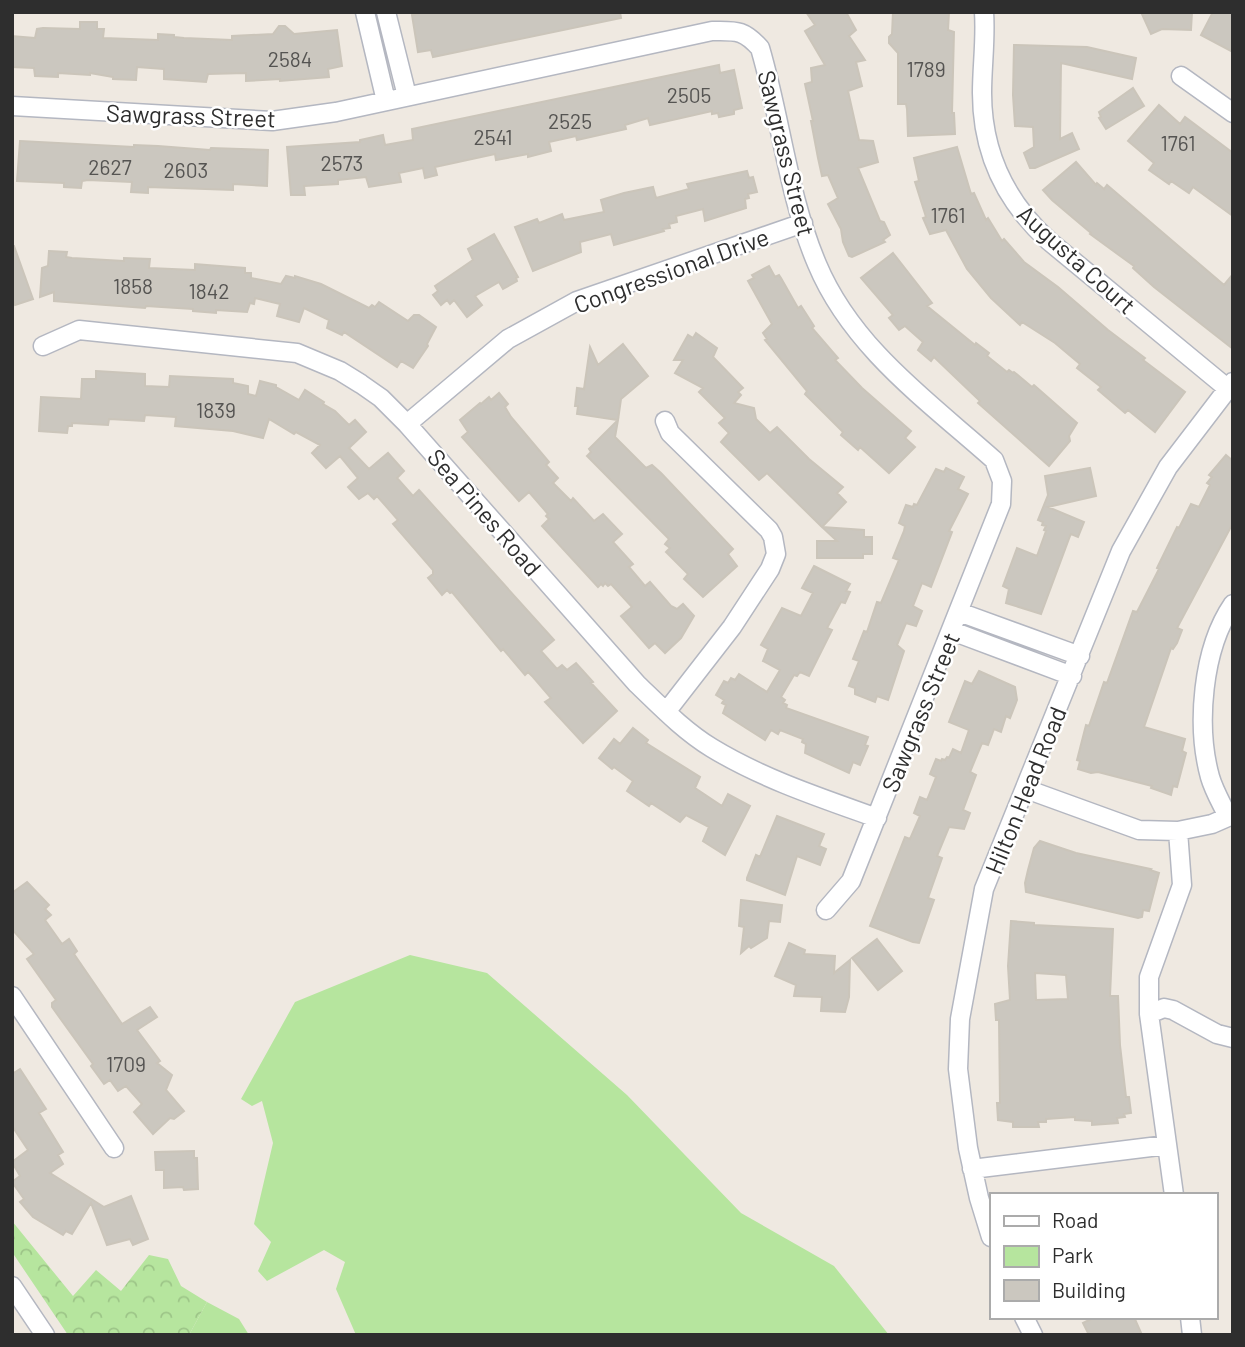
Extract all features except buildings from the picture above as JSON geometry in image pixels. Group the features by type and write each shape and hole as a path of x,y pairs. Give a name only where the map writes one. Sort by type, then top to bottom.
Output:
{"street":[{"path":"365,12 386,101"},
{"path":"386,12 407,96"},
{"name":"Augusta Court","path":"984,12 984,125 990,154 1006,190 1027,220 1049,241 1230,385"},
{"name":"Sawgrass Street","path":"12,107 272,121 336,112 712,31 739,31 750,36 760,48 803,223 828,288 858,332 887,365 994,460 1002,481 1001,504 877,818 851,881 826,910"},
{"path":"1181,76 1233,113"},
{"name":"Congressional Drive","path":"407,424 508,340 577,301 803,223"},
{"name":"Sea Pines Road","path":"43,346 79,330 297,353 330,366 361,383 381,398 407,424 637,684 666,712 710,747 778,782 877,818"},
{"name":"Hilton Head Road","path":"990,1233 972,1169 958,1069 960,1019 984,889 1121,551 1168,467 1230,385"},
{"path":"664,421 670,433 769,530 774,537 776,554 770,569 732,627 666,712"},
{"path":"1026,789 1139,830 1178,831 1230,818 1211,778 1202,719 1209,667 1220,629 1233,604"},
{"path":"959,612 1080,656"},
{"path":"952,631 1072,676"},
{"path":"1174,1193 1149,1014 1149,977 1182,885 1178,831"},
{"path":"12,996 114,1148"},
{"path":"1149,1014 1164,1008 1173,1010 1217,1034 1233,1038"},
{"path":"972,1169 1167,1145"},
{"path":"12,1286 45,1335"},
{"path":"1025,1319 1033,1335"}],"green space":[{"path":"410,955 487,973 627,1095 741,1213 834,1266 889,1335 356,1335 336,1289 345,1262 324,1250 267,1281 258,1271 271,1242 254,1224 273,1143 262,1101 252,1106 241,1099 295,1002"},
{"path":"12,1221 73,1296 96,1270 121,1291 149,1255 168,1259 181,1286 207,1302 189,1335 68,1335 12,1252"},
{"path":"207,1302 239,1319 249,1335 189,1335"}]}
